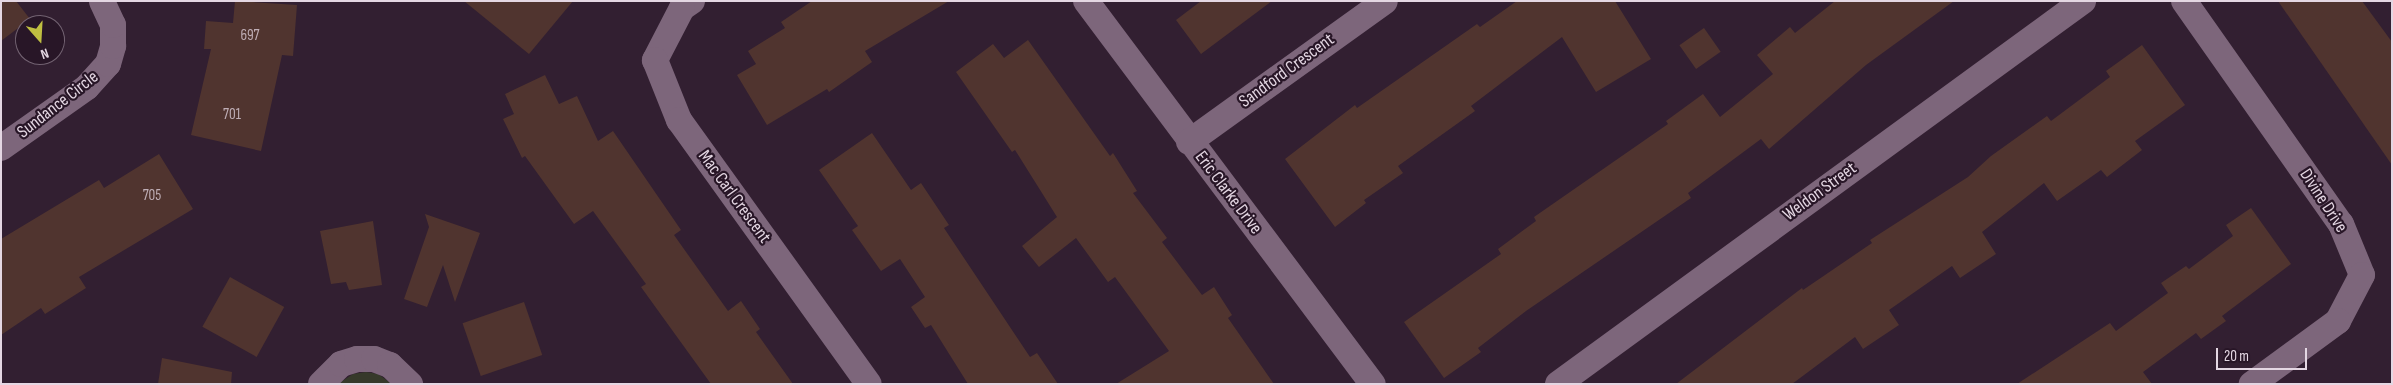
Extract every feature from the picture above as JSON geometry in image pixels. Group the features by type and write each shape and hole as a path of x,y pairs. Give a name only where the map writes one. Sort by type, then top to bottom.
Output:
{"street":[{"name":"Sundance Circle","path":"1,148 86,87 108,64 113,46 113,25 102,1"},
{"name":"Mac Carl Crescent","path":"692,1 682,8 655,60 679,120 869,384"},
{"name":"Eric Clarke Drive","path":"1086,1 1189,142 1373,384"},
{"name":"Sandford Crescent","path":"1189,142 1385,1"},
{"name":"Weldon Street","path":"1558,384 2083,1"},
{"name":"Divine Drive","path":"2184,1 2341,224 2362,275 2338,321 2252,384"},
{"path":"320,384 342,364 357,359 374,359 390,364 410,384"}],"green space":[{"path":"366,372 378,374 392,384 338,384 353,374"}],"building":[{"path":"1,1 16,1 27,15 15,15 15,30 1,41"},
{"path":"235,1 297,5 293,56 282,55 261,151 191,135 211,49 204,49 206,21 233,23"},
{"path":"464,1 573,1 529,54"},
{"path":"812,1 949,1 865,51 872,62 829,92 827,89 767,125 737,75 756,64 748,51 785,28 781,22"},
{"path":"1201,1 1272,1 1201,54 1176,20"},
{"path":"1517,1 1615,1 1651,59 1596,92 1562,37 1471,106 1475,111 1398,166 1403,173 1364,200 1366,203 1335,227 1285,159 1355,105 1357,108 1477,24 1480,27"},
{"path":"1835,1 1954,1 1866,65 1769,149 1761,139 1688,193 1691,198 1526,311 1478,348 1481,352 1444,378 1404,322 1501,254 1498,249 1536,221 1534,217 1668,124 1666,121 1703,94 1720,117 1773,74 1757,55 1790,27 1795,33"},
{"path":"2278,1 2362,1 2392,42 2392,165"},
{"path":"1704,28 1721,52 1696,69 1679,45"},
{"path":"1028,40 1110,156 1113,153 1137,191 1133,193 1167,238 1162,242 1202,295 1214,287 1232,315 1228,318 1274,384 1116,384 1169,351 1115,277 1108,282 1076,238 1039,267 1022,246 1057,217 1015,150 1012,152 956,72 993,44 1004,58"},
{"path":"2142,45 2185,105 2135,141 2142,150 2107,177 2101,170 2057,201 2044,183 1982,232 1996,254 1960,278 1952,266 1889,310 1899,325 1863,349 1855,337 1792,384 1676,384 1802,288 1803,290 1872,243 1870,240 1968,177 1991,156 2047,116 2051,121 2110,77 2106,71"},
{"path":"545,75 559,104 577,96 598,141 613,131 681,230 674,235 728,311 741,301 760,329 756,332 793,384 711,384 641,287 646,284 593,211 574,224 525,156 522,158 503,119 514,114 505,94"},
{"path":"872,133 911,190 921,183 949,225 944,228 1030,357 1037,353 1058,384 968,384 931,325 925,328 911,307 925,297 900,259 881,271 852,230 858,226 819,170"},
{"path":"159,154 193,209 79,277 86,288 45,314 41,308 1,335 1,239 99,180 104,188"},
{"path":"2251,208 2291,264 2222,316 2226,321 2201,339 2196,333 2143,372 2152,384 2017,384 2110,323 2116,331 2168,293 2161,283 2186,266 2189,269 2233,236 2226,225"},
{"path":"425,214 480,233 455,302 443,265 427,307 404,299 429,227"},
{"path":"373,221 382,285 349,290 346,282 331,284 320,231"},
{"path":"230,277 284,307 257,357 202,327"},
{"path":"524,302 542,355 481,376 463,323"},
{"path":"162,358 232,372 231,384 158,384"}]}
